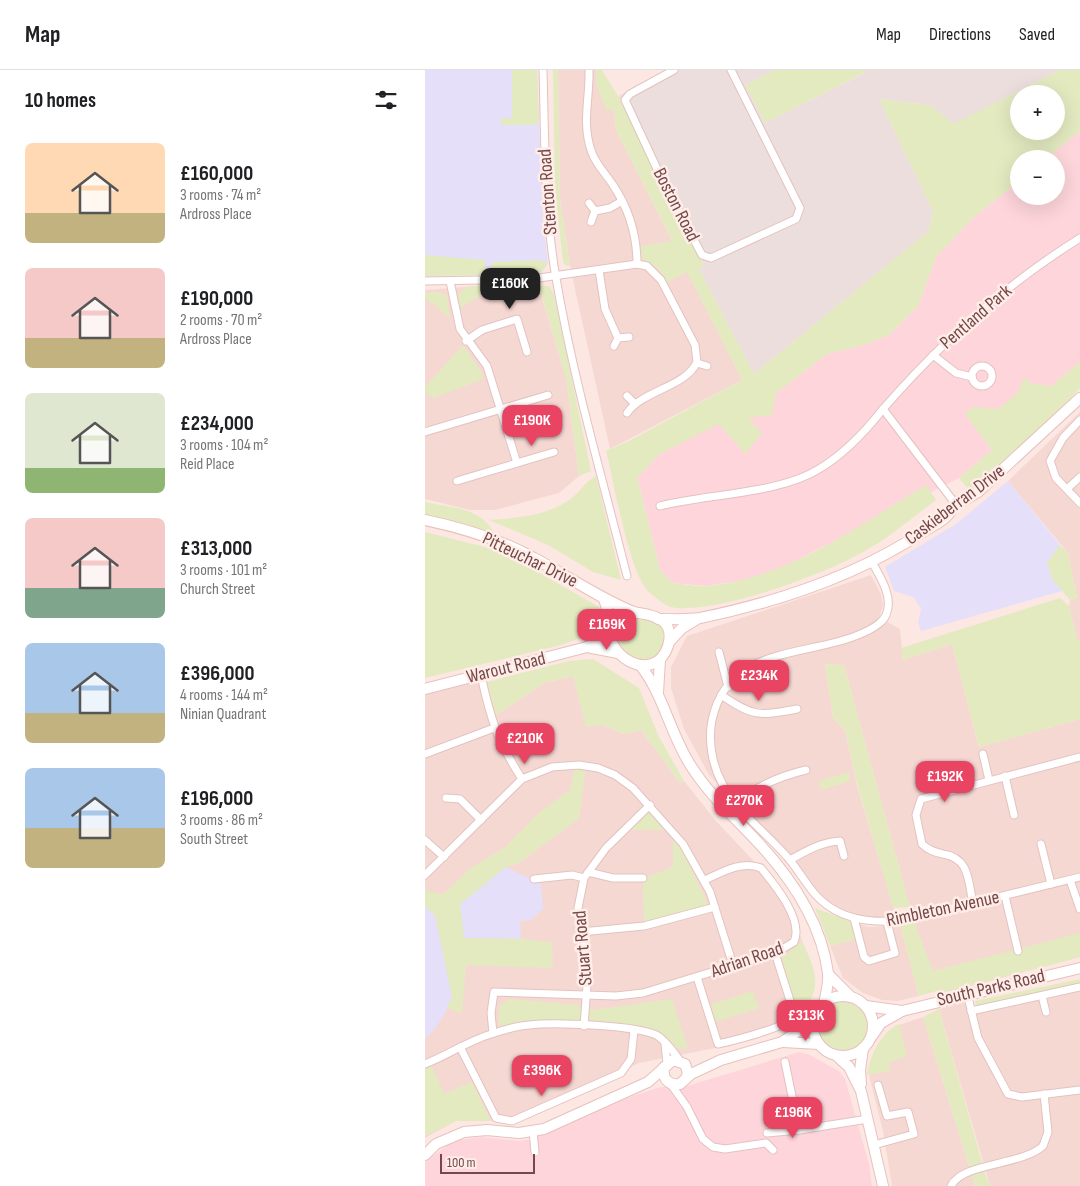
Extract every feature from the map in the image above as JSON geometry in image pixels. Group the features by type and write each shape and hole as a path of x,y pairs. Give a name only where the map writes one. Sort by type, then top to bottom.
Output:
{"street":[{"name":"Stenton Road","path":"543,70 546,185 556,277 574,366 627,576"},
{"path":"589,70 586,94 586,124 591,152 622,201 634,228 637,264"},
{"name":"Boston Road","path":"674,70 630,94 625,100 658,171 702,255 711,258 795,219 800,208 731,70"},
{"path":"595,211 610,208 622,201"},
{"path":"589,203 595,211"},
{"path":"591,222 595,211"},
{"name":"Pentland Park","path":"660,506 762,488 792,480 818,470 850,445 933,355 980,311 1022,276 1080,238"},
{"path":"425,281 556,277 637,264 647,266 661,280 695,345 697,363"},
{"path":"599,270 607,315 618,338"},
{"path":"449,281 456,319 466,341 487,366 517,463"},
{"path":"466,341 482,330 517,319 527,352"},
{"path":"618,338 629,337"},
{"path":"614,346 618,338"},
{"path":"933,355 956,373 972,377"},
{"path":"697,363 707,366"},
{"path":"627,412 634,403 682,378 697,363"},
{"path":"425,432 548,395"},
{"path":"627,396 634,403"},
{"name":"Caskieberran Drive","path":"658,619 697,618 794,592 846,574 901,547 950,514 954,502 963,501 978,492 1080,398"},
{"path":"883,410 954,502"},
{"path":"1080,420 1063,438 1050,461 1056,478 1080,504"},
{"path":"457,481 554,452"},
{"path":"1067,489 1080,477"},
{"name":"Pitteuchar Drive","path":"425,520 482,535 509,546 563,574 603,599 636,613"},
{"name":"Rimbleton Avenue","path":"872,562 888,601 886,616 882,621 859,635 759,661 743,671 721,695 711,724 712,754 721,782 735,802 790,860 821,900 837,911 854,918 871,922 887,922 973,904 1080,877"},
{"path":"425,1155 436,1144 464,1132 533,1132 544,1129 648,1082 673,1060 683,1063 721,1060 782,1042 814,1020 824,1003 828,974 815,930 794,886 771,856 723,807 697,774 675,738 658,694 640,665 611,646 608,608 603,599"},
{"path":"587,647 604,638 622,614 636,613 658,619 667,626 669,641 660,660 658,694"},
{"name":"Caskieberran Drive","path":"669,641 681,628 697,618"},
{"path":"587,647 619,653"},
{"name":"Warout Road","path":"425,689 587,647"},
{"path":"719,652 728,687"},
{"path":"640,665 653,664 660,660"},
{"path":"481,675 494,728 522,779"},
{"path":"721,695 743,710 765,715 797,709"},
{"path":"425,754 494,728"},
{"path":"983,754 989,780"},
{"path":"973,904 963,863 954,856 932,852 922,844 917,822 917,807 921,799 926,796 1080,758"},
{"path":"425,875 522,779 551,767 579,766 598,768 625,781 650,805 683,844 705,880 733,965"},
{"path":"735,802 753,789 779,776 806,770"},
{"path":"1005,776 1014,815"},
{"path":"446,798 460,799 481,820"},
{"name":"Stuart Road","path":"585,1026 588,972 578,908 586,875 606,848 650,805"},
{"path":"425,840 443,857"},
{"path":"790,860 813,847 831,841 840,841 844,856"},
{"path":"1041,844 1051,884"},
{"name":"Adrian Road","path":"493,1033 491,1013 494,992 616,996 643,993 775,953 794,942 797,925 791,912 761,868 750,865 735,867 705,880"},
{"path":"534,879 586,875 613,878 643,878"},
{"path":"1070,880 1080,909"},
{"path":"1005,896 1019,951"},
{"path":"581,932 644,926 715,907"},
{"path":"854,918 864,956 869,961 895,953 887,922"},
{"path":"697,977 718,1044 784,1024 791,1018 793,1010 775,953"},
{"name":"South Parks Road","path":"872,1036 881,1023 902,1011 1080,968"},
{"path":"828,974 851,997 866,1006 873,1020 872,1036 863,1048 851,1055 837,1056"},
{"path":"971,1011 1080,987"},
{"path":"967,994 978,1038 1005,1091 1017,1097 1080,1090"},
{"path":"1042,996 1046,1012"},
{"path":"824,1003 837,997 851,997"},
{"name":"South Parks Road","path":"866,1006 902,1011"},
{"path":"814,1020 814,1033 819,1044 849,1067 861,1091"},
{"path":"425,1064 493,1033 530,1025 585,1026 634,1030 659,1037 683,1063 688,1073 685,1080 687,1107"},
{"path":"460,1047 496,1118 512,1121 621,1073 631,1059 634,1030"},
{"path":"782,1042 819,1044"},
{"path":"665,1043 666,1065 663,1074 687,1107 700,1133 708,1143 718,1149 766,1143 773,1150"},
{"path":"863,1048 860,1070 861,1091 883,1186"},
{"path":"648,1082 668,1082 675,1085 721,1060"},
{"path":"785,1062 799,1130"},
{"path":"875,1145 914,1134 908,1112 887,1116 878,1084"},
{"path":"951,1186 963,1174 1026,1156 1043,1146 1048,1132 1044,1094"},
{"path":"767,1133 799,1130 868,1118"},
{"path":"533,1132 535,1152"}],"shaded area":[{"path":"425,70 537,70 543,223 548,263 542,272 425,276"},
{"path":"558,70 596,70 596,83 614,110 616,130 742,380 610,449 570,266 560,199"},
{"path":"667,70 775,70 745,85 765,123 865,73 864,70 1060,70 1031,85 1010,85 1010,96 953,125 930,105 879,99 933,211 929,231 754,374 699,269 704,265 618,96"},
{"path":"1080,131 1080,362 1051,386 1033,384 998,409 966,414 992,450 959,478 779,569 746,580 705,586 673,583 660,570 637,477 660,454 776,393 827,354 864,345 889,335 918,306 936,257 975,216 1010,188 1010,205 1065,205 1065,150 1057,150"},
{"path":"503,284 538,284 566,378 579,476 559,493 495,510 470,510 425,499 425,290"},
{"path":"1080,412 1080,640 1077,640 1069,606 1070,600 1077,598 1068,553 1008,481"},
{"path":"1008,481 1060,545 1047,562 1052,579 1062,591 921,631 918,622 921,608 913,597 894,591 885,567 956,524"},
{"path":"871,575 881,594 883,606 879,617 900,629 903,660 952,644 979,747 1080,719 1080,957 941,994 914,922 844,665 825,664 833,718 845,730 857,786 896,916 880,918 848,914 822,901 788,859 709,775 684,729 671,688 671,667 687,636"},
{"path":"573,676 603,725 624,734 641,730 680,783 684,781 717,822 778,887 797,924 808,961 803,1014 777,1029 725,1046 639,1063 578,1093 508,1121 456,1121 425,1138 425,693 472,680 487,682 496,715 544,683"},
{"path":"506,867 541,884 543,909 531,920 520,921 521,939 464,938 460,904"},
{"path":"425,906 435,915 452,997 443,1017 425,1038"},
{"path":"853,922 869,927 900,925 919,996 898,1001 882,1000 863,993 843,978 830,946 855,939"},
{"path":"1080,987 1080,1186 990,1186 939,1009 964,1003 971,1011"},
{"path":"923,1017 975,1186 892,1186 883,1131 869,1076 884,1044 896,1026"},
{"path":"799,1052 810,1055 840,1072 845,1079 869,1164 872,1186 425,1186 425,1162 453,1141 482,1137 519,1141 532,1139 596,1110 636,1095 661,1087 687,1086"}],"green space":[{"path":"512,70 537,70 539,121 535,125 501,125 501,118 512,118"},
{"path":"553,70 558,70 560,199 570,266 565,265 563,261 555,189"},
{"path":"596,70 602,70 618,96 704,265 699,269 754,374 929,231 933,211 879,99 930,105 953,124 1010,95 1010,140 1065,140 1065,85 1030,85 1060,70 1080,70 1080,131 1057,150 1010,150 1010,188 975,216 936,257 918,306 889,335 864,345 827,354 776,393 772,415 749,418 762,433 745,454 719,424 660,454 637,477 660,570 673,583 699,586 737,581 766,573 794,561 822,548 926,485 936,500 865,551 824,571 769,591 713,605 689,608 670,607 646,589 633,562 606,451 629,441 742,380 687,272 667,282 657,268 642,260 641,246 672,241 616,130 614,110 606,110 596,83"},
{"path":"775,70 864,70 866,72 765,123 745,85"},
{"path":"425,255 485,260 486,275 425,276"},
{"path":"539,260 548,263 545,269 539,272 524,275 492,275 492,262"},
{"path":"503,284 549,286 554,294 591,471 579,476 566,378 540,290 485,293 460,308 458,295 466,287"},
{"path":"438,292 447,295 450,318 425,298 425,293"},
{"path":"463,345 481,371 483,379 433,398 425,392 425,387"},
{"path":"1080,362 1080,388 1045,424 970,491 959,478 992,450 965,414 972,407 998,409 1018,393 1024,378 1033,384 1051,386"},
{"path":"596,476 621,580 593,572 548,545 489,520 520,517 551,510 573,497 588,481"},
{"path":"425,502 465,510 474,514 489,526 495,535 466,525 425,516"},
{"path":"425,532 501,551 599,607 603,618 596,633 557,646 425,678"},
{"path":"1060,545 1068,553 1077,598 1070,600 1052,579 1047,562"},
{"path":"1060,598 1069,606 1077,640 1080,640 1080,719 979,747 952,644 903,660 901,648"},
{"path":"635,617 658,622 665,631 659,653 653,658 646,660 638,659 622,649 614,640 615,630 619,623 625,619"},
{"path":"593,659 639,688 659,737 684,781 680,783 641,730 624,734 603,725 586,727 573,676 544,683 496,715 487,682 569,661"},
{"path":"825,664 844,665 910,907 893,908 857,784 845,730 833,718"},
{"path":"515,722 518,738 504,746 497,727"},
{"path":"575,765 586,766 579,818 519,863 506,867 460,904 464,938 521,939 552,942 553,968 466,965 462,1013 447,1008 452,997 435,915 425,906 425,889 429,892 443,894 471,868 504,848 541,811 570,790"},
{"path":"848,772 851,781 821,790 818,781"},
{"path":"650,805 673,830 622,830"},
{"path":"673,830 708,904 692,913 644,926 643,878 673,867"},
{"path":"815,908 853,922 855,939 830,946"},
{"path":"914,922 933,971 1080,933 1080,956 940,993 940,990 919,996 900,925"},
{"path":"802,941 814,971 815,986 810,1001 798,1017 780,959"},
{"path":"1080,979 1080,985 977,1007 975,1001"},
{"path":"753,991 759,1008 712,1023 707,1006"},
{"path":"509,999 579,1005 594,1010 672,999 688,1049 676,1048 661,1032 535,1020 499,1026 499,1006"},
{"path":"838,1001 848,1001 861,1008 868,1021 868,1031 861,1044 848,1051 838,1051 829,1047 822,1040 818,1031 818,1021 822,1012 829,1005"},
{"path":"939,1009 990,1186 975,1186 923,1017"},
{"path":"899,1024 907,1056 889,1062 891,1070 867,1075 873,1053 881,1039"},
{"path":"432,1066 444,1094 472,1082 491,1121 456,1121 425,1136 425,1069"}]}
